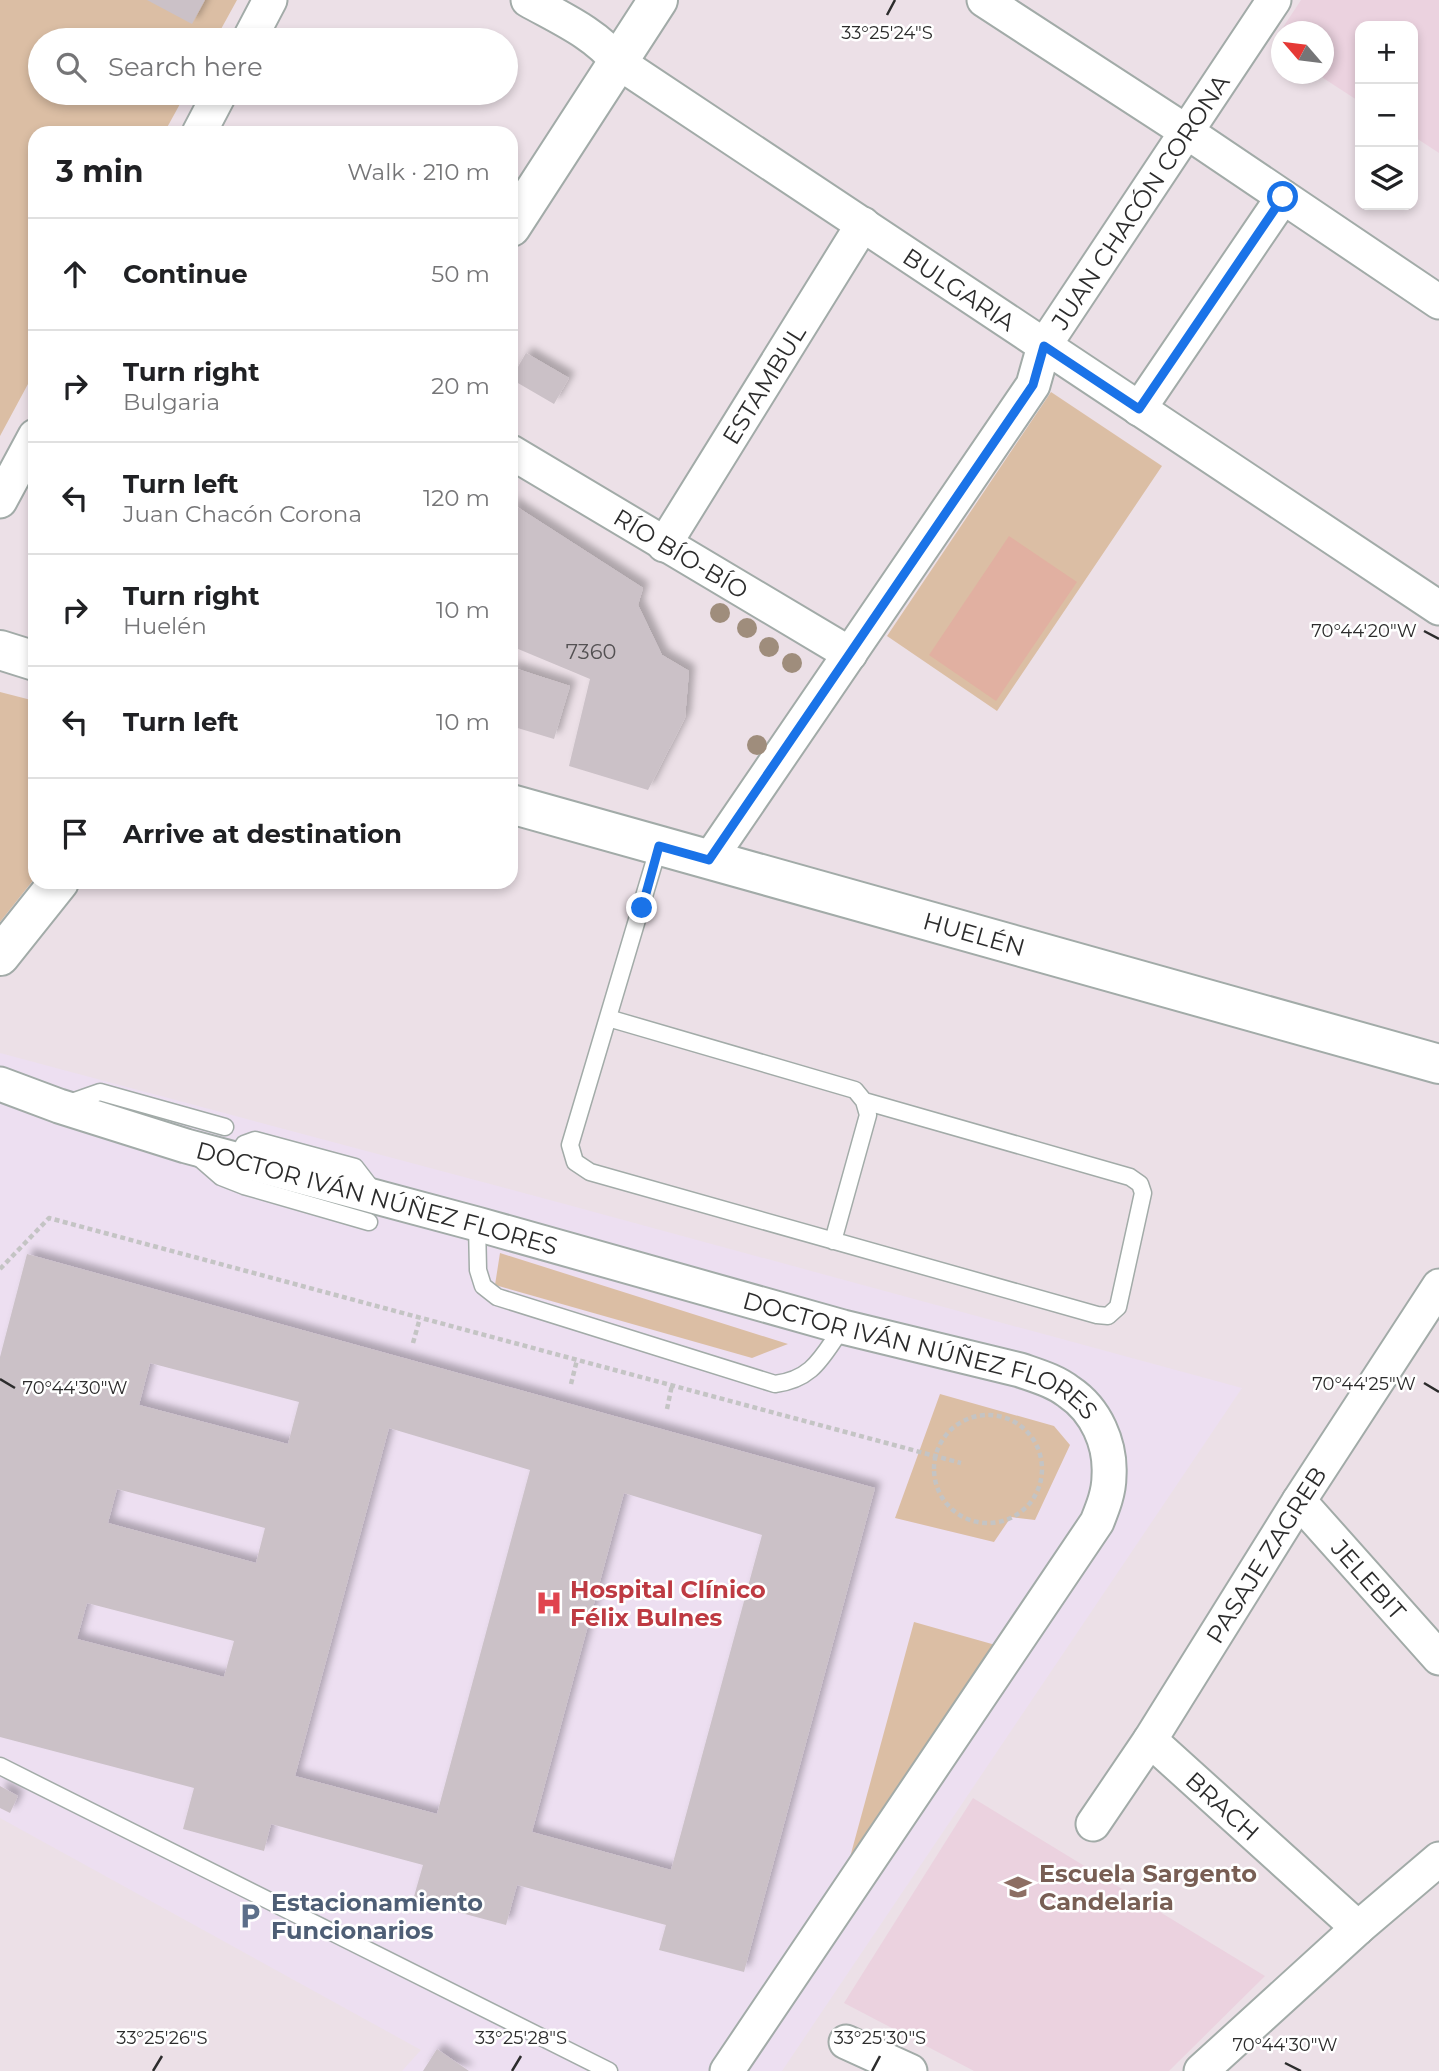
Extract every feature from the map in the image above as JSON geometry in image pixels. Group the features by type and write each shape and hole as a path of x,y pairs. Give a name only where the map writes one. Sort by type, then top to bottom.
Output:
{"main road":[{"path":"518,216 658,0"},
{"path":"0,650 28,659"},
{"path":"0,675 28,682"},
{"name":"HUELÉN","path":"518,806 1439,1064"},
{"path":"0,956 53,889"}],"street":[{"path":"255,28 270,0"},
{"name":"BULGARIA","path":"528,0 577,27 598,42 618,62 1439,608"},
{"path":"984,0 1439,302"},
{"name":"JUAN CHACÓN CORONA","path":"709,860 1033,385 1044,346 1274,0"},
{"path":"203,126 214,105"},
{"path":"1139,409 1283,197"},
{"name":"ESTAMBUL","path":"664,545 863,224"},
{"path":"0,501 28,449"},
{"name":"RÍO BÍO-BÍO","path":"518,456 850,654"},
{"name":"DOCTOR IVÁN NÚÑEZ FLORES","path":"0,1084 59,1106 186,1146 240,1173 374,1210 477,1224 843,1327 1020,1370 1047,1379 1069,1391 1087,1406 1100,1428 1107,1449 1110,1475 1097,1522 727,2071"},
{"name":"PASAJE ZAGREB","path":"1093,1824 1150,1740 1299,1502 1438,1290"},
{"name":"JELEBIT","path":"1299,1502 1439,1658"},
{"name":"BRACH","path":"1150,1740 1358,1928"},
{"path":"1200,2071 1358,1928 1439,1859"},
{"path":"846,2042 911,2071"}],"lane":[{"path":"659,846 570,1145 575,1162 590,1172 1097,1315 1108,1316 1118,1307 1143,1193 1140,1184 1130,1177 864,1101"},
{"path":"608,1018 855,1090 864,1101 868,1115 832,1241"},
{"path":"59,1106 100,1093 225,1127"},
{"path":"477,1224 478,1270 484,1286 496,1297 775,1384 795,1381 811,1369 843,1327"},
{"path":"0,1766 609,2071"}],"path":[{"path":"0,1269 49,1218 961,1463"},
{"path":"413,1343 420,1318"},
{"path":"571,1384 577,1360"},
{"path":"667,1409 673,1385"},
{"path":"986,1414 1003,1416 1018,1423 1031,1435 1039,1450 1042,1468 1040,1485 1032,1502 1018,1514 1001,1521 983,1523 965,1518 949,1508 939,1492 934,1475 935,1456 942,1440 953,1427 968,1418 986,1414"}],"shaded area":[{"path":"0,0 237,0 222,28 28,28 28,105 179,105 168,126 28,126 28,384 0,436"},
{"path":"1301,0 1439,0 1439,153 1418,139 1418,21 1355,21 1355,99 1332,84 1334,21 1287,21"},
{"path":"1051,392 1162,466 997,711 887,636"},
{"path":"1009,536 1077,582 996,701 929,655"},
{"path":"0,692 28,699 28,887 0,922"},
{"name":"Hospital Clínico Félix Bulnes","path":"0,1053 1242,1388 782,2071 402,2071 421,2050 0,1818"},
{"path":"500,1253 788,1344 752,1358 495,1285"},
{"path":"940,1394 1054,1426 1070,1445 1035,1520 1011,1517 994,1542 895,1518"},
{"path":"914,1622 999,1646 846,1872"},
{"name":"Escuela Sargento Candelaria","path":"973,1798 1265,1976 1169,2071 974,2071 844,2003"}],"building":[{"path":"147,0 205,0 192,24"},
{"path":"526,353 569,378 554,404 518,383 518,367"},
{"path":"518,508 643,588 638,605 662,655 689,671 685,718 648,790 569,766 590,679 518,649"},
{"path":"518,669 570,686 554,739 518,728"},
{"path":"27,1254 875,1488 744,1972 659,1950 666,1925 517,1885 506,1925 413,1900 423,1865 271,1824 264,1851 183,1829 194,1788 0,1737 0,1357","holes":["150,1363 299,1402 288,1444 139,1405","389,1428 530,1470 437,1814 295,1776","117,1489 265,1528 256,1563 108,1523","624,1493 762,1535 671,1870 532,1832","87,1603 234,1641 224,1677 77,1639"]},
{"path":"0,1786 18,1796 10,1813 0,1808"},
{"path":"437,2049 469,2071 423,2071"}],"place":[{"name":"Hospital Clínico Félix Bulnes","path":"549,1603"},
{"name":"Escuela Sargento Candelaria","path":"1018,1887"},
{"name":"Estacionamiento Funcionarios","path":"250,1916"}],"route":[{"path":"642,908 659,846 709,860 1033,385 1044,346 1139,409 1283,197"}]}
